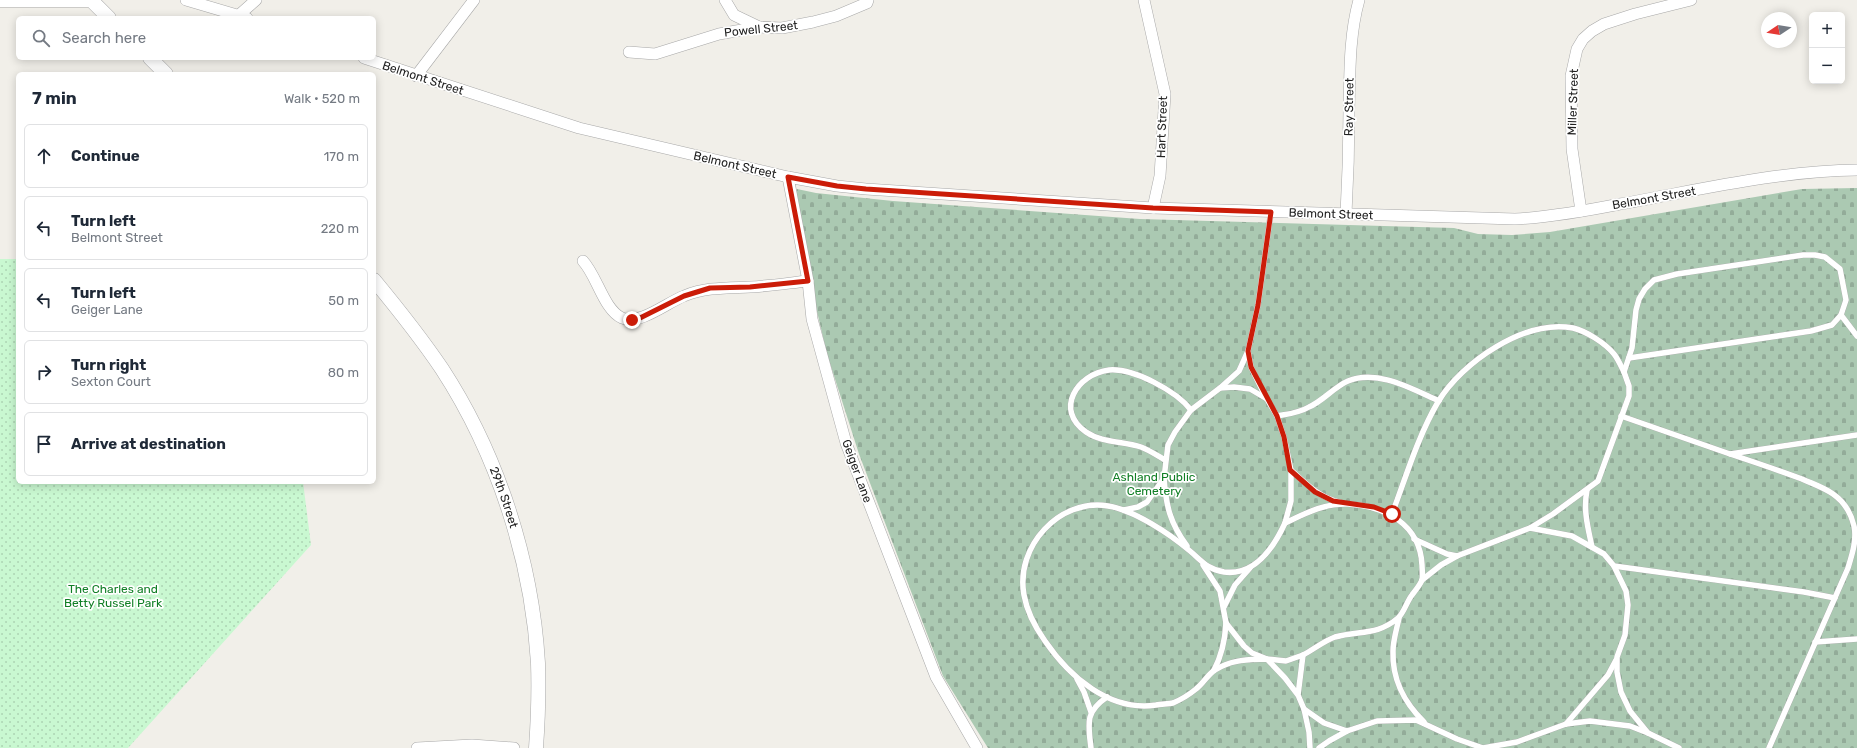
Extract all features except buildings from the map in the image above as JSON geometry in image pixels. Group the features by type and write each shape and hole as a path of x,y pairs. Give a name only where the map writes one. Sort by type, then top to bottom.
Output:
{"street":[{"path":"0,0 93,0 108,16"},
{"path":"186,0 240,16"},
{"path":"244,16 256,0"},
{"path":"416,76 474,0"},
{"path":"725,0 734,15 759,27"},
{"name":"Powell Street","path":"628,52 655,54 719,34 759,27 782,28 813,22 836,16 867,3 868,0"},
{"name":"Hart Street","path":"1144,0 1164,94 1160,176 1153,208"},
{"name":"Ray Street","path":"1346,214 1350,68 1354,19 1359,0"},
{"name":"Miller Street","path":"1581,211 1572,149 1572,76 1577,50 1583,39 1592,31 1604,24 1635,14 1691,0"},
{"path":"152,60 164,72"},
{"name":"Belmont Street","path":"370,60 579,128 788,177 837,186 866,189 1153,208 1516,219 1542,218 1775,176 1857,170"},
{"name":"Geiger Lane","path":"788,177 808,281 812,319 846,443 936,677 977,748"},
{"path":"583,261 589,267 610,306 616,314 623,319 640,318 684,296 710,288 750,287 808,281"},
{"name":"29th Street","path":"376,283 424,344 460,400 479,436 505,502 524,569 534,628 539,693 536,748"},
{"path":"417,748 472,745 514,748"}],"lane":[{"path":"1076,678 1093,690 1107,697 1119,702 1145,707 1172,703 1196,689 1214,670 1221,657 1226,623 1220,591 1203,565 1190,551 1178,534 1171,520 1166,505 1164,478 1165,460 1168,445 1174,432 1192,410 1220,388 1238,371 1248,351 1258,305 1271,212"},
{"path":"1624,372 1632,348 1636,310 1642,294 1654,280 1677,274 1803,255 1825,257 1840,270 1846,300 1841,315 1832,325 1811,331 1629,358"},
{"path":"1841,315 1857,336"},
{"path":"1392,514 1423,434 1439,401 1459,376 1486,353 1516,337 1551,327 1574,329 1596,339 1614,353 1624,372 1629,386 1629,396 1598,481 1553,514 1530,528 1457,556 1441,565 1422,580 1407,602 1399,618 1393,650 1395,673 1402,695 1414,712 1427,725"},
{"path":"1224,607 1235,585 1252,566 1266,554 1279,535 1285,523 1291,501 1290,470 1284,437 1277,416 1251,367 1248,351"},
{"path":"1165,460 1141,447 1107,440 1087,432 1079,426 1071,410 1070,402 1073,393 1086,378 1107,370 1119,370 1143,377 1163,387 1192,410"},
{"path":"1277,416 1294,413 1310,407 1347,382 1357,378 1392,381 1439,401"},
{"path":"1220,388 1234,387 1250,389 1267,399"},
{"path":"1621,416 1779,470 1821,487 1833,494 1843,503 1850,514 1854,526 1855,540 1848,568 1769,748"},
{"path":"1730,454 1857,435"},
{"path":"1290,470 1315,492 1333,501 1374,507 1392,514 1404,523 1414,539 1421,555 1422,580"},
{"path":"1124,510 1138,507 1147,502 1164,478"},
{"path":"1587,490 1585,499 1586,515 1592,547"},
{"path":"1285,523 1320,507 1348,504"},
{"path":"1091,712 1084,692 1076,678 1051,650 1034,624 1024,596 1024,566 1036,538 1045,527 1056,518 1081,507 1107,505 1124,510 1160,530 1190,551"},
{"path":"1530,528 1572,536 1604,554 1614,566 1626,591 1628,605 1624,635 1617,657 1608,675 1566,724"},
{"path":"1414,539 1447,554 1457,556"},
{"path":"1203,565 1224,572 1242,570 1252,566"},
{"path":"1614,566 1804,592 1835,598"},
{"path":"1214,670 1237,660 1267,659 1286,661 1303,655 1328,640 1337,637 1378,631 1399,618"},
{"path":"1226,623 1252,652 1267,659 1285,678 1298,695 1304,708 1310,732 1310,748"},
{"path":"1815,642 1857,639"},
{"path":"1298,695 1303,655"},
{"path":"1617,657 1617,672 1621,692 1630,711 1648,733"},
{"path":"1091,748 1088,725 1091,712 1095,705 1107,697"},
{"path":"1304,708 1324,723 1347,731"},
{"path":"1319,748 1329,740 1347,731 1377,721 1416,720 1457,739 1483,748 1517,742 1566,724 1604,721 1630,726 1679,748"}],"green space":[{"name":"Ashland Public Cemetery","path":"1857,188 1857,748 988,748 943,676 859,454 827,354 811,286 794,195 797,189 816,193 893,201 1140,219 1454,228 1478,234 1512,235 1550,232 1802,189"},
{"name":"The Charles and Betty Russel Park","path":"0,259 16,259 16,484 303,484 311,545 128,748 0,748"}],"route":[{"path":"632,320 640,318 684,296 710,288 750,287 808,281 788,177 837,186 866,189 1153,208 1271,212 1258,305 1248,351 1251,367 1277,416 1284,437 1290,470 1315,492 1333,501 1374,507 1392,514"}]}
